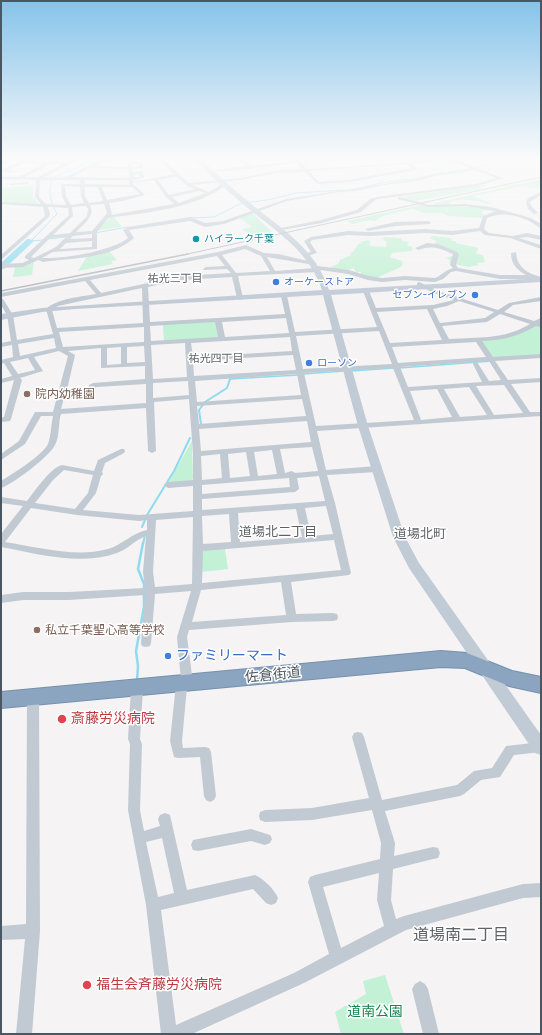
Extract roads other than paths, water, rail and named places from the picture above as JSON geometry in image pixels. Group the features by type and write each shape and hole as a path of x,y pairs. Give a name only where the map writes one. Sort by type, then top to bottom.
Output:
{"highway":[{"name":"佐倉街道","path":"1,700 442,659 467,661 509,678 541,685"}],"street":[{"path":"1,258 47,216 46,206"},
{"path":"50,206 73,206"},
{"path":"1,266 23,264 58,248 90,214 88,206"},
{"path":"52,250 95,248 94,234 108,217 110,211 108,206"},
{"path":"127,206 132,214"},
{"path":"108,217 132,214 167,206"},
{"path":"250,206 307,254 316,267 327,293 363,426 399,537 414,565 484,668 541,747"},
{"path":"69,207 71,210 71,215 27,257 43,260 94,254 109,250 128,241 131,238 126,230 128,229 190,220 205,225 213,224 224,222 266,206"},
{"path":"278,230 349,214 359,211 365,206"},
{"path":"474,206 491,208 536,222 541,226"},
{"path":"529,206 539,213"},
{"path":"481,229 486,216 497,212 507,213"},
{"path":"524,218 539,213"},
{"path":"396,221 402,227 410,218"},
{"path":"307,254 314,253 307,243 308,240 348,233 396,221 404,223 428,223"},
{"path":"348,233 374,234 425,231 452,233 481,229 487,234 512,238 541,247"},
{"path":"69,237 94,234"},
{"path":"46,239 94,234"},
{"path":"512,238 527,235 541,238"},
{"path":"418,248 425,244 439,246 455,253 453,265 456,269"},
{"path":"1,295 218,254 246,247 263,255 278,256 316,267 349,272 378,280 408,278 438,280 446,272 456,269 500,277 539,279"},
{"path":"514,253 514,258 522,272 539,279"},
{"path":"218,254 235,275 240,298"},
{"path":"263,255 274,273"},
{"path":"1,317 74,304 100,295 181,278 274,273 316,267"},
{"path":"206,269 229,268"},
{"path":"408,278 427,288 540,322"},
{"path":"86,279 100,295"},
{"path":"74,304 146,304 427,288 539,279"},
{"path":"145,286 152,451"},
{"path":"366,291 395,367 418,421"},
{"path":"1,599 23,596 69,596 197,588 346,572 331,503 312,429 284,296"},
{"path":"373,310 429,307 450,304 461,298"},
{"path":"438,325 487,320 517,302 541,299"},
{"path":"1,300 10,315 17,358"},
{"path":"429,307 447,342"},
{"path":"1,484 21,472 50,447 72,355 60,349 49,309"},
{"path":"1,345 55,333 147,324 288,316"},
{"path":"218,320 222,338"},
{"path":"387,345 478,340 513,335 540,322"},
{"path":"1,420 7,419 18,380 3,361 60,349 380,329"},
{"path":"478,340 528,415"},
{"path":"188,341 191,381 198,402 194,427 198,548 197,588 182,637 184,683 176,741 178,753 205,752 210,796"},
{"path":"124,344 124,365"},
{"path":"104,346 103,367 148,364"},
{"path":"189,359 296,353"},
{"path":"1,381 39,371 30,356"},
{"path":"61,396 92,395 93,386 149,385 492,361 541,356"},
{"path":"395,367 476,364 492,361 541,360"},
{"path":"476,364 487,384"},
{"path":"191,381 229,381 301,374"},
{"path":"405,389 541,380"},
{"path":"471,385 492,417"},
{"path":"440,387 457,419"},
{"path":"1,458 22,442 38,414 150,402 198,402 305,397"},
{"path":"312,429 541,414"},
{"path":"194,427 310,418"},
{"path":"196,454 316,444"},
{"path":"276,447 281,475"},
{"path":"250,449 254,478"},
{"path":"77,512 92,493 102,462 121,451"},
{"path":"224,451 226,480"},
{"path":"1,540 50,478 62,467 99,474"},
{"path":"168,485 292,474 377,469"},
{"path":"197,497 294,489 292,474"},
{"path":"1,500 77,512 129,517 197,514 331,503"},
{"path":"300,505 307,538"},
{"path":"233,511 236,545"},
{"path":"146,643 145,592 150,579 148,572 152,517"},
{"path":"1,544 56,553 87,554 112,551 140,534 150,532"},
{"path":"198,548 307,538 338,537"},
{"path":"285,578 292,618"},
{"path":"186,626 292,618 334,617"},
{"path":"137,688 134,739 136,744 134,810 153,905 169,1034"},
{"path":"24,1034 33,930 33,698"},
{"path":"358,737 388,843 384,900 392,929"},
{"path":"265,816 312,814 377,805 460,790 478,775 496,774 510,750 541,747"},
{"path":"140,838 166,825 182,899"},
{"path":"198,845 251,835 265,839"},
{"path":"337,958 316,882 433,853"},
{"path":"153,905 255,882 271,898"},
{"path":"174,1034 299,978 404,923 523,890 541,890"},
{"path":"1,933 33,930"},
{"path":"420,989 431,1034"}],"waterway":[{"path":"31,241 57,214 54,206"},
{"path":"190,218 214,217 235,206"},
{"path":"95,233 128,227"},
{"path":"48,239 65,237"},
{"path":"31,241 43,240"},
{"path":"1,267 30,241"},
{"path":"399,368 492,361"},
{"path":"351,371 394,368"},
{"path":"303,374 344,371"},
{"path":"230,379 298,375"},
{"path":"201,424 199,410 205,402 227,388 230,379"},
{"path":"147,515 174,471 190,438"},
{"path":"142,527 145,520"},
{"path":"143,544 145,535"},
{"path":"137,681 138,666 136,651 144,607 144,584 138,569 143,543"}],"railway":[{"path":"184,255 407,206"},
{"path":"184,255 188,254"},
{"path":"1,291 184,255"}],"place":[{"name":"ハイラーク千葉","path":"196,239"},
{"name":"オーケーストア","path":"276,282"},
{"name":"セブン-イレブン","path":"475,295"},
{"name":"ローソン","path":"309,363"},
{"name":"院内幼稚園","path":"27,394"},
{"name":"私立千葉聖心高等学校","path":"37,630"},
{"name":"ファミリーマート","path":"168,656"},
{"name":"斎藤労災病院","path":"62,719"},
{"name":"福生会斉藤労災病院","path":"87,985"}],"district":[{"name":"祐光三丁目","path":"175,279"},
{"name":"祐光四丁目","path":"216,359"},
{"name":"道場北二丁目","path":"278,532"},
{"name":"道場北町","path":"420,534"},
{"name":"道場南二丁目","path":"461,935"}],"park label":[{"name":"道南公園","path":"375,1012"}]}
